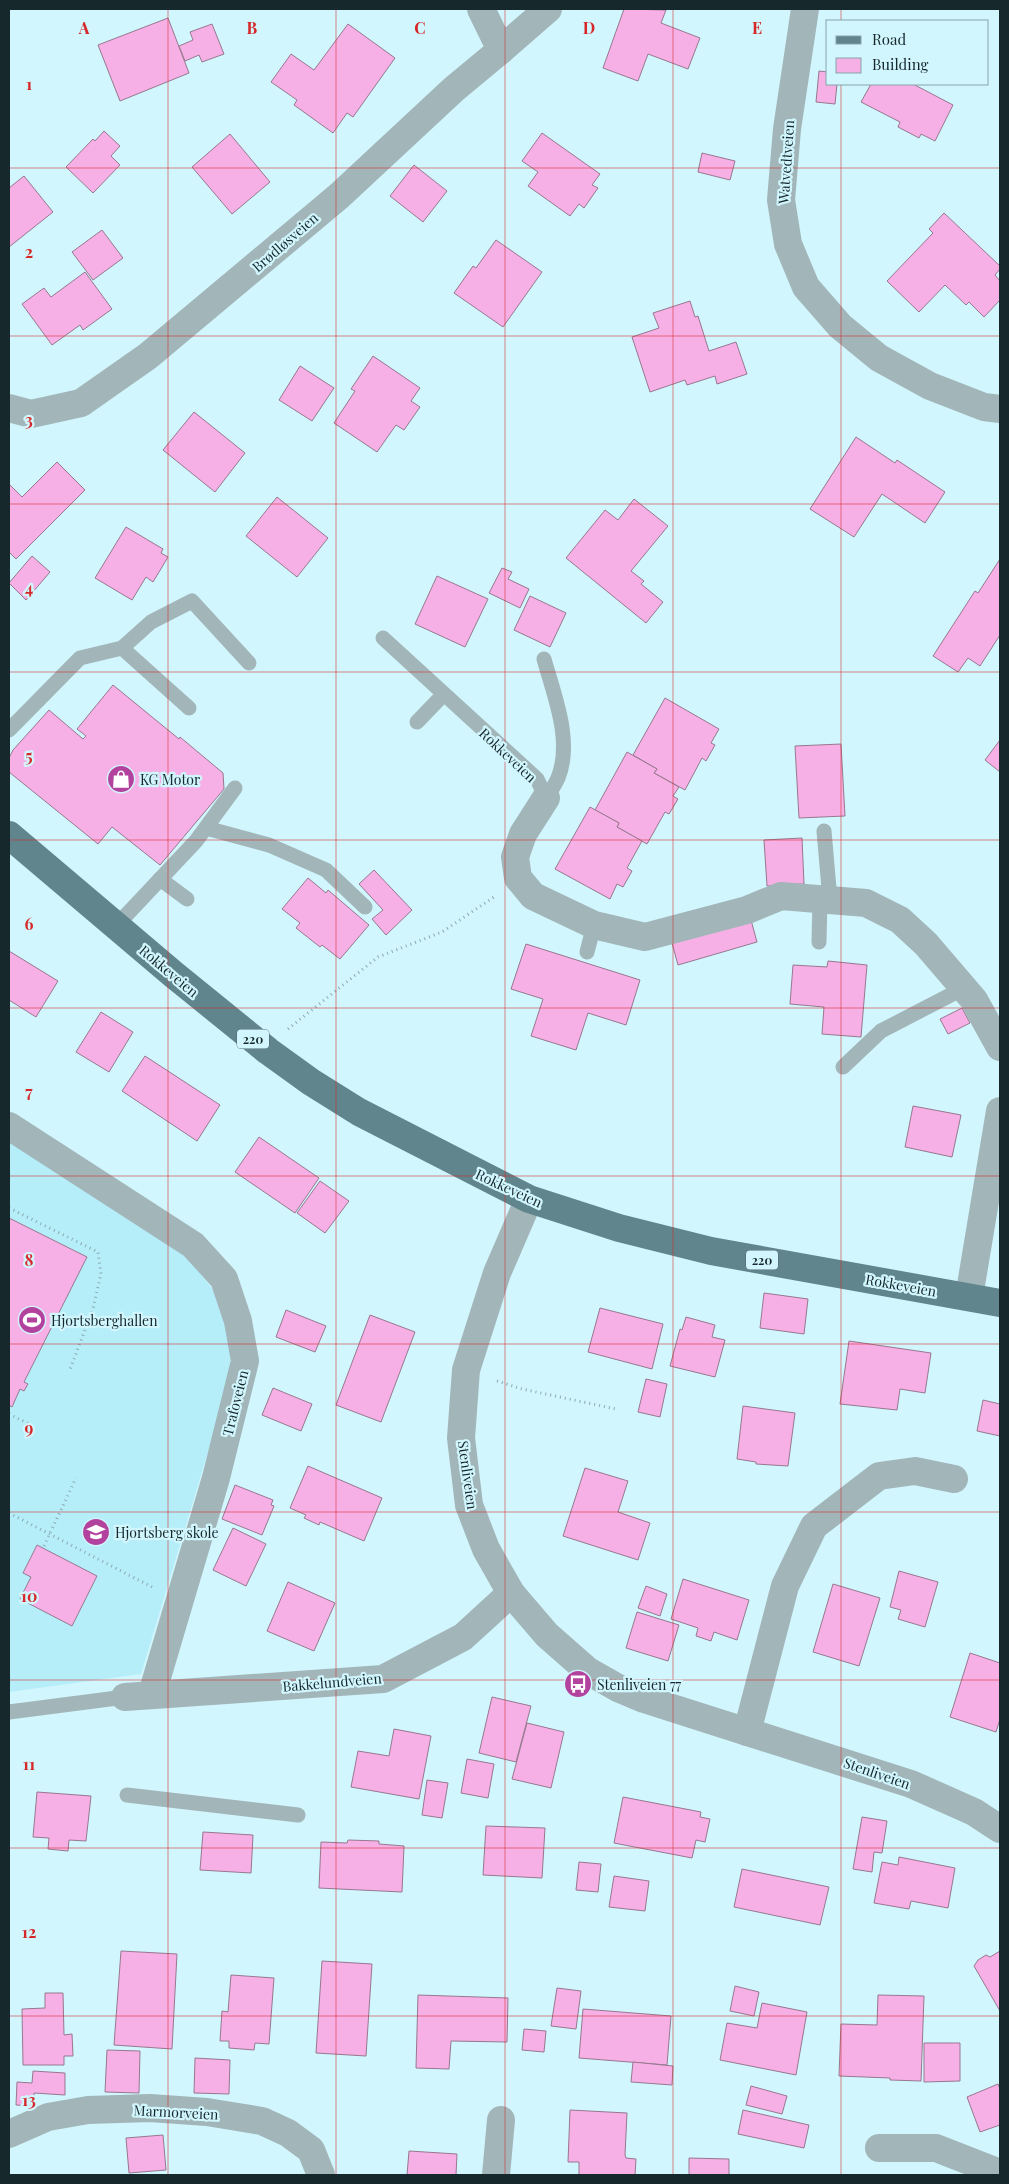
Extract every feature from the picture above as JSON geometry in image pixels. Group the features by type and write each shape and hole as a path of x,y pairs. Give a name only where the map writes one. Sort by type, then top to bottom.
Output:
{"main road":[{"name":"Rokkeveien","path":"9,835 268,1051 311,1082 359,1112 529,1199 619,1228 711,1251 1000,1303"}],"street":[{"path":"481,9 501,50 548,9"},
{"name":"Watvedtveien","path":"805,9 786,130 781,200 788,244 806,287 840,326 879,358 930,386 984,407 1000,409"},
{"name":"Brødløsveien","path":"9,408 31,414 81,404 148,356 339,196 454,89 501,50"},
{"path":"546,798 523,834 515,857 518,878 533,896 594,924 645,936 746,910 781,896 866,903 900,920 926,944 974,1000 1000,1047"},
{"path":"970,1297 1000,1111"},
{"name":"Trafoveien","path":"9,1126 193,1245 224,1279 238,1321 245,1361 216,1478 152,1694"},
{"name":"Stenliveien","path":"529,1199 497,1273 466,1370 461,1438 470,1505 486,1549 511,1593 547,1634 588,1670 618,1688 747,1732 911,1784 974,1812 1000,1829"},
{"path":"747,1732 785,1586 814,1526 879,1476 915,1471 954,1479"},
{"name":"Bakkelundveien","path":"125,1697 383,1679 463,1637 511,1593"},
{"name":"Marmorveien","path":"9,2134 48,2117 88,2110 150,2108 207,2112 262,2122 288,2133 311,2150 322,2175"},
{"path":"496,2175 501,2120"},
{"path":"879,2148 936,2148 1000,2173"}],"lane":[{"path":"9,730 80,658 122,648 151,622 192,601 248,663"},
{"name":"Rokkeveien","path":"383,638 443,695 537,779 546,798"},
{"path":"122,648 190,708"},
{"path":"544,658 559,714 563,746 558,777 546,798"},
{"path":"417,722 443,695"},
{"path":"116,926 206,828 235,788"},
{"path":"206,828 270,845 326,870 365,907"},
{"path":"819,942 825,900 824,831"},
{"path":"160,879 187,899"},
{"path":"587,952 594,924"},
{"path":"843,1067 881,1031 964,988"},
{"path":"9,1712 125,1697"},
{"path":"127,1795 298,1815"}],"path":[{"path":"268,1051 284,1032 378,957 442,932 479,908 518,878"},
{"path":"9,1208 98,1252 101,1274 93,1309 69,1372"},
{"path":"466,1370 522,1389 616,1409"},
{"path":"9,1414 35,1427"},
{"path":"44,1546 76,1478"},
{"path":"9,1513 179,1601"}],"shaded area":[{"name":"Hjortsberg skole","path":"9,1141 184,1253 222,1301 232,1346 227,1389 141,1674 9,1692"}],"building":[{"path":"624,9 666,10 661,23 700,38 688,69 648,54 638,81 603,68"},
{"path":"168,18 189,73 120,101 98,45"},
{"path":"212,24 224,54 202,62 199,55 185,61 179,46 193,40 190,32"},
{"path":"348,24 395,58 353,117 347,113 333,133 294,105 297,100 271,82 291,54 314,70"},
{"path":"819,71 826,72 826,85 837,85 835,104 816,102"},
{"path":"870,85 915,85 953,105 935,141 921,134 919,138 898,127 900,122 861,102"},
{"path":"104,131 120,146 111,156 120,165 93,193 66,167 93,139 95,141"},
{"path":"542,133 600,174 592,185 598,188 584,208 579,204 570,216 528,186 538,172 522,161"},
{"path":"230,134 270,182 232,214 192,167"},
{"path":"702,153 735,161 730,180 698,172"},
{"path":"414,165 447,191 423,222 390,196"},
{"path":"24,176 53,212 9,247 9,188"},
{"path":"944,213 1000,266 995,275 1000,281 1000,300 984,317 969,302 966,305 945,285 919,312 887,281 933,233 929,229"},
{"path":"102,230 123,258 93,280 72,252"},
{"path":"496,240 542,272 503,327 454,293 473,266 476,268"},
{"path":"85,272 112,309 83,330 80,325 52,345 22,304 44,288 51,297"},
{"path":"690,301 695,317 698,316 709,351 736,342 747,374 717,384 715,376 687,385 685,380 650,392 632,337 659,328 653,313"},
{"path":"373,356 420,388 411,401 420,407 404,430 396,425 377,452 334,423 355,391 351,389"},
{"path":"300,366 334,388 312,421 279,400"},
{"path":"194,412 245,453 215,492 163,450"},
{"path":"856,437 895,463 897,460 945,492 925,523 882,494 854,537 810,509"},
{"path":"57,462 85,490 16,559 9,552 9,484 22,497"},
{"path":"277,497 328,538 297,577 246,536"},
{"path":"634,499 668,526 631,571 644,581 641,584 663,602 646,623 566,558 605,510 618,520"},
{"path":"126,527 163,549 161,553 168,557 153,582 146,577 132,600 95,578"},
{"path":"32,556 50,572 26,600 9,583"},
{"path":"1000,559 1000,635 980,666 968,658 958,672 933,656 975,591 978,593"},
{"path":"502,568 512,572 508,579 529,589 520,608 489,593"},
{"path":"437,576 488,599 465,647 415,624"},
{"path":"530,596 566,613 550,647 514,630"},
{"path":"113,685 223,773 224,789 160,865 112,827 98,844 9,772 9,758 13,750 49,710 83,739 86,736 77,729"},
{"path":"665,698 719,729 711,743 715,745 706,761 702,758 685,790 654,773 657,769 633,755"},
{"path":"1000,740 1000,772 985,760"},
{"path":"841,744 845,816 799,818 795,746"},
{"path":"627,752 657,769 654,773 679,787 673,796 678,799 669,814 665,812 647,844 617,827 619,823 595,810"},
{"path":"590,807 619,823 617,827 642,841 627,868 632,871 623,887 617,884 610,899 555,869"},
{"path":"802,838 804,884 767,886 764,840"},
{"path":"374,870 412,910 386,935 372,919 383,910 359,884"},
{"path":"308,878 326,893 328,890 369,925 340,959 322,945 320,947 296,928 300,923 282,909"},
{"path":"751,920 757,942 678,965 672,943"},
{"path":"526,944 640,980 626,1025 588,1013 576,1050 531,1036 543,999 511,989"},
{"path":"9,951 58,981 36,1017 9,1000"},
{"path":"828,961 867,965 861,1037 822,1034 824,1007 790,1004 793,965 827,967"},
{"path":"962,1008 970,1023 948,1034 940,1019"},
{"path":"101,1012 133,1032 109,1072 76,1052"},
{"path":"145,1056 220,1105 197,1141 122,1091"},
{"path":"913,1106 961,1115 952,1157 905,1147"},
{"path":"259,1137 319,1178 295,1213 235,1172"},
{"path":"320,1181 349,1201 325,1233 297,1213"},
{"name":"Hjortsberghallen","path":"9,1218 87,1257 24,1382 28,1384 24,1391 20,1389 12,1407 9,1405"},
{"path":"764,1293 808,1299 804,1334 760,1328"},
{"path":"600,1308 663,1324 652,1369 588,1352"},
{"path":"286,1310 326,1326 315,1352 276,1337"},
{"path":"370,1315 415,1332 381,1422 336,1405"},
{"path":"686,1317 715,1325 712,1337 725,1340 715,1377 670,1366 680,1329 682,1330"},
{"path":"849,1341 931,1353 925,1393 900,1389 897,1410 840,1404"},
{"path":"646,1379 667,1384 660,1417 638,1412"},
{"path":"273,1388 312,1404 301,1431 262,1415"},
{"path":"983,1400 1000,1404 1000,1436 977,1431"},
{"path":"743,1406 795,1413 788,1466 756,1464 756,1462 737,1459"},
{"path":"308,1466 382,1498 364,1541 320,1522 319,1525 304,1518 306,1515 290,1508"},
{"path":"585,1468 628,1481 618,1512 650,1523 638,1560 563,1536"},
{"path":"235,1485 273,1500 271,1505 274,1506 262,1535 222,1519"},
{"path":"233,1528 266,1544 246,1586 213,1570"},
{"path":"37,1545 97,1576 72,1626 20,1599 31,1577 23,1573"},
{"path":"899,1571 938,1582 925,1627 898,1619 901,1610 890,1607"},
{"path":"683,1579 749,1600 737,1640 714,1632 711,1641 696,1636 698,1628 671,1619"},
{"path":"288,1582 335,1603 314,1651 267,1631"},
{"path":"833,1584 880,1598 859,1666 813,1652"},
{"path":"646,1586 667,1594 660,1616 638,1608"},
{"path":"637,1612 679,1625 668,1661 626,1648"},
{"path":"970,1653 1000,1663 1000,1719 996,1732 950,1717"},
{"path":"492,1697 531,1706 516,1762 479,1753"},
{"path":"527,1723 564,1732 551,1788 512,1779"},
{"path":"394,1729 431,1736 419,1799 351,1787 358,1751 389,1756"},
{"path":"467,1759 494,1764 488,1798 461,1793"},
{"path":"427,1780 448,1783 442,1818 422,1815"},
{"path":"37,1792 91,1796 86,1841 69,1840 68,1851 48,1849 49,1838 33,1837"},
{"path":"623,1797 701,1812 700,1817 710,1819 705,1842 696,1840 692,1858 614,1843"},
{"path":"862,1817 887,1821 882,1853 874,1852 872,1872 853,1869"},
{"path":"486,1826 545,1828 542,1878 483,1875"},
{"path":"203,1832 253,1835 251,1873 200,1870"},
{"path":"348,1840 379,1841 379,1844 404,1846 402,1892 319,1888 321,1842 347,1843"},
{"path":"899,1857 955,1868 948,1908 911,1901 909,1909 874,1903 882,1862 898,1865"},
{"path":"579,1862 601,1864 598,1892 576,1890"},
{"path":"742,1869 829,1887 820,1925 734,1907"},
{"path":"614,1876 649,1881 645,1911 609,1907"},
{"path":"121,1951 177,1954 172,2049 114,2045"},
{"path":"1000,1951 1000,2011 974,1966 978,1960 986,1955 990,1957"},
{"path":"322,1961 372,1964 366,2056 316,2053"},
{"path":"231,1975 274,1978 269,2044 255,2043 254,2050 229,2048 229,2041 220,2041 222,2011 228,2012"},
{"path":"735,1986 759,1992 754,2016 730,2011"},
{"path":"557,1988 581,1991 576,2029 551,2026"},
{"path":"45,1993 63,1993 64,2035 72,2034 73,2056 64,2056 64,2065 23,2065 22,2009 45,2008"},
{"path":"418,1995 508,1998 507,2042 451,2041 449,2069 416,2068"},
{"path":"878,1995 924,1996 921,2081 839,2076 841,2024 877,2025"},
{"path":"762,2003 807,2012 796,2075 720,2060 727,2023 757,2028"},
{"path":"583,2009 671,2016 667,2065 579,2058"},
{"path":"524,2029 546,2031 544,2052 522,2050"},
{"path":"924,2043 960,2043 960,2081 924,2082"},
{"path":"107,2050 140,2051 139,2093 105,2092"},
{"path":"195,2058 230,2060 229,2094 194,2093"},
{"path":"633,2062 673,2066 672,2085 631,2082"},
{"path":"33,2071 65,2073 65,2095 34,2093 34,2106 16,2105 17,2082 32,2083"},
{"path":"998,2084 1000,2089 1000,2125 980,2132 967,2097"},
{"path":"751,2086 787,2096 782,2114 746,2105"},
{"path":"570,2110 627,2113 625,2155 626,2158 636,2159 635,2175 579,2175 579,2162 568,2162"},
{"path":"743,2110 809,2125 804,2148 738,2134"},
{"path":"163,2135 166,2170 129,2173 126,2138"},
{"path":"409,2151 457,2154 456,2175 407,2175"},
{"path":"689,2158 729,2159 729,2175 689,2175"}],"place":[{"name":"KG Motor","path":"121,779"},
{"name":"Hjortsberghallen","path":"32,1320"},
{"name":"Hjortsberg skole","path":"96,1532"},
{"name":"Stenliveien 77","path":"578,1684"}]}
